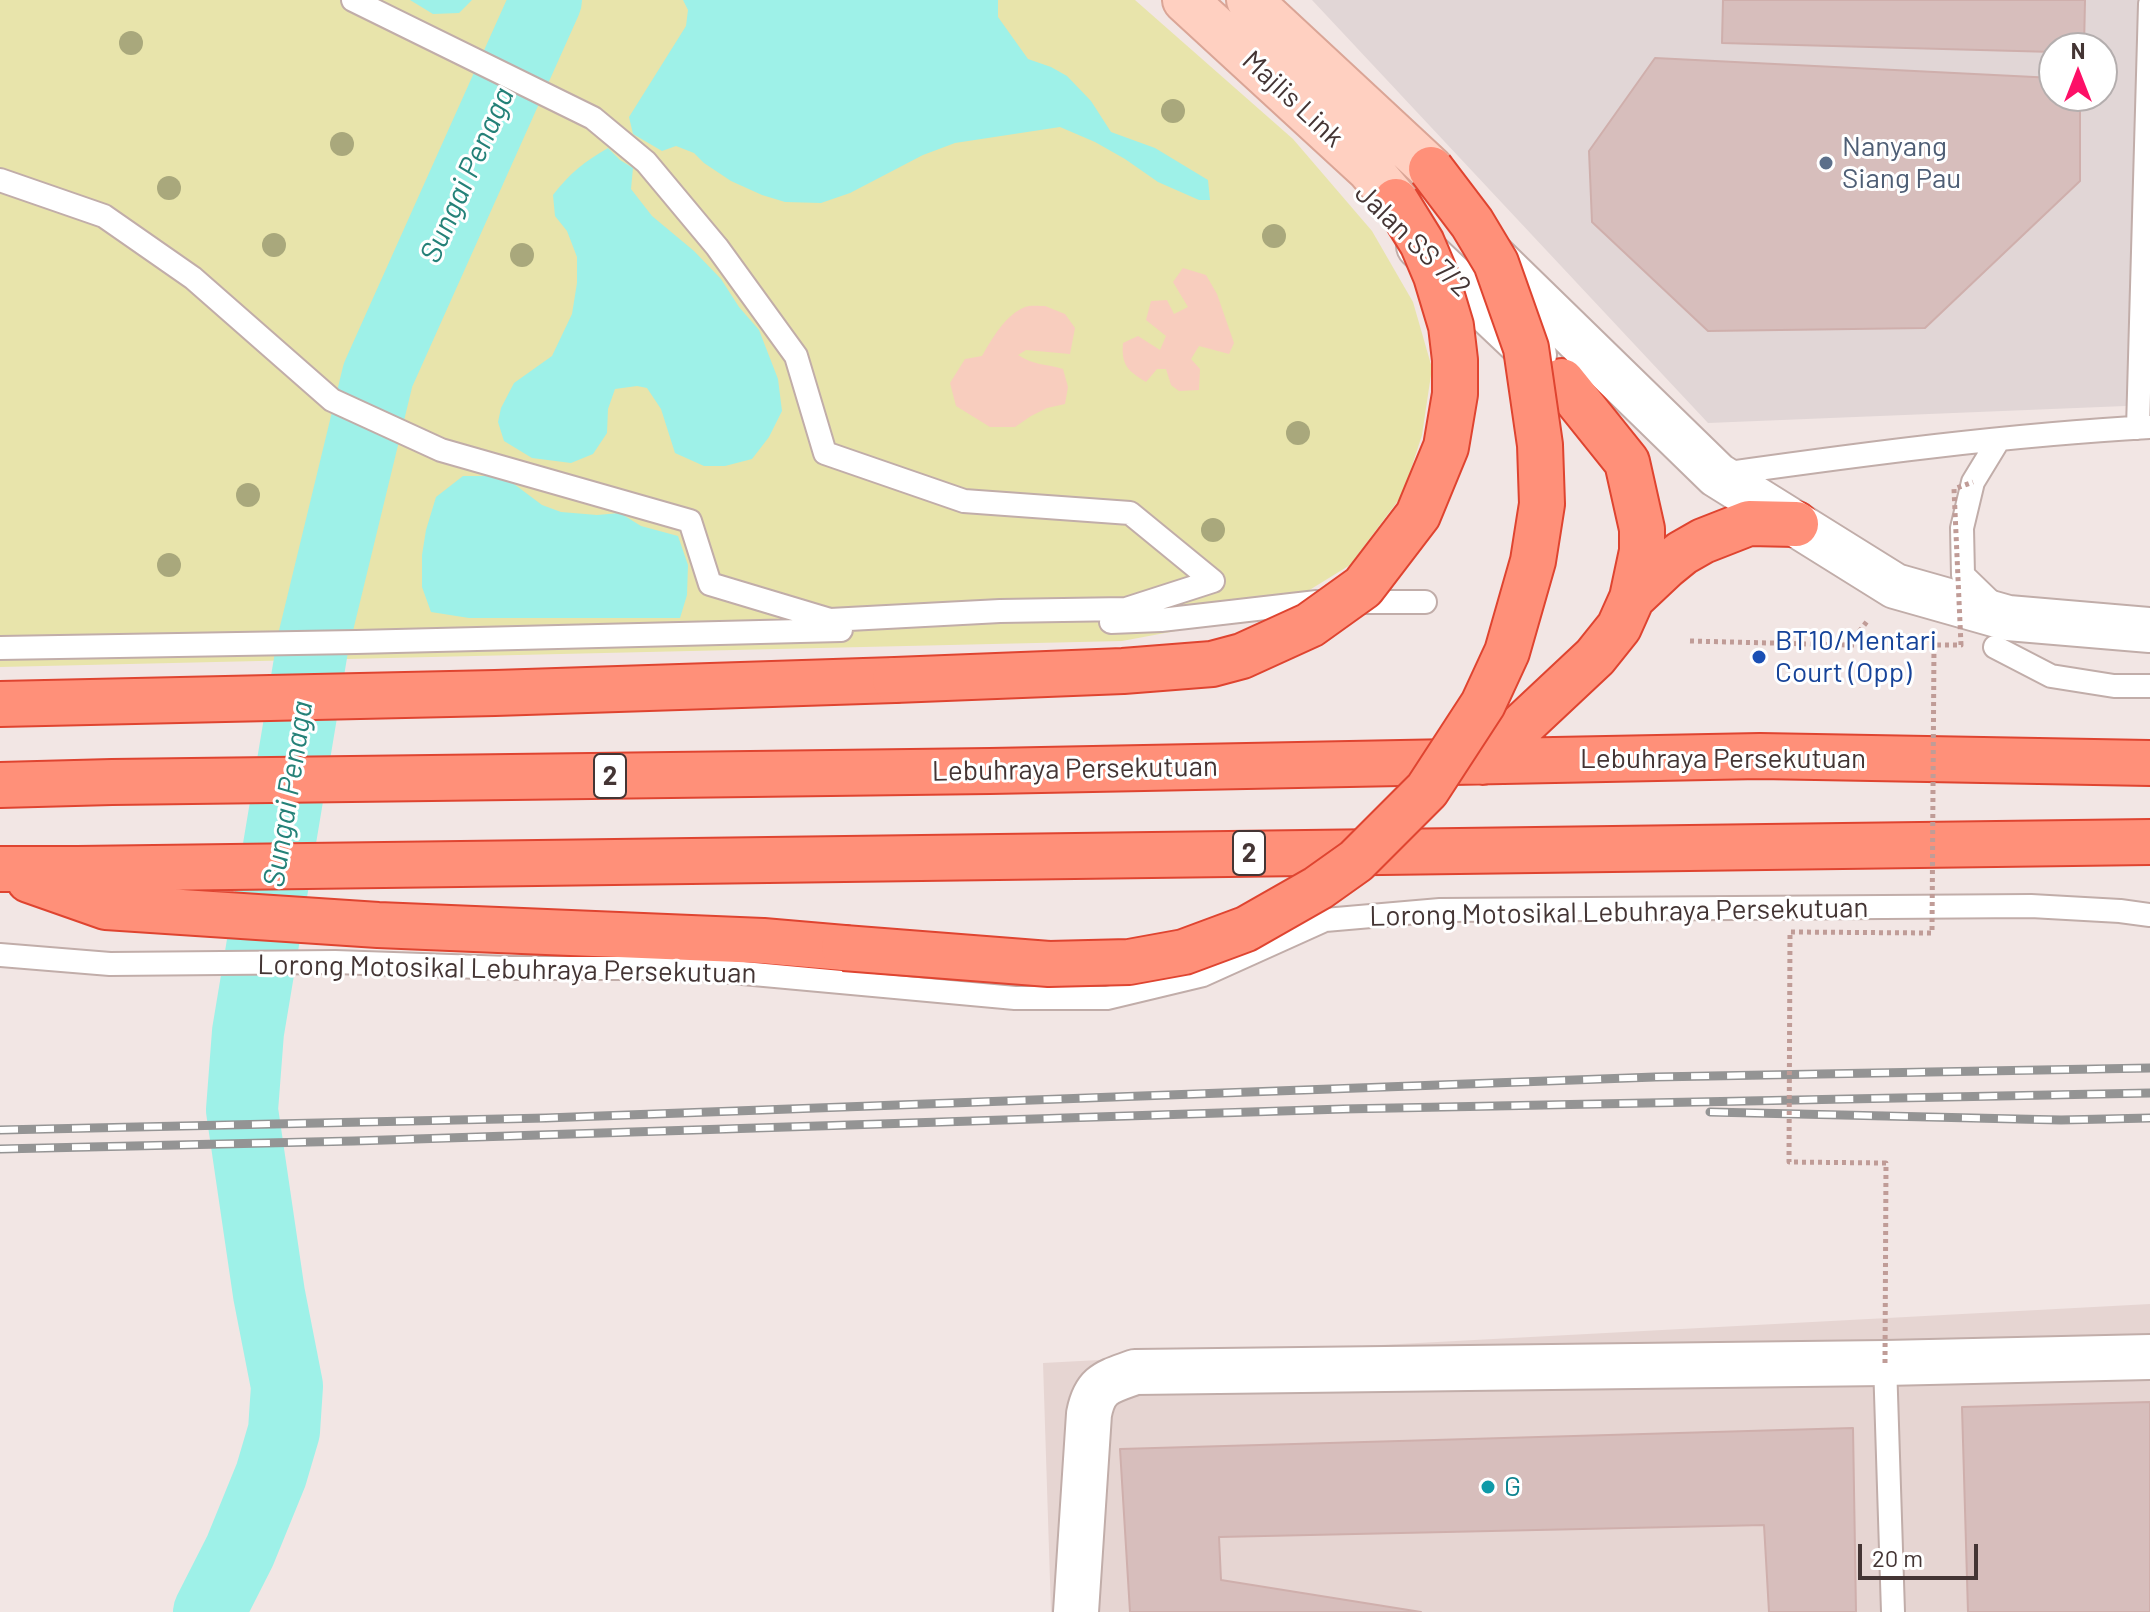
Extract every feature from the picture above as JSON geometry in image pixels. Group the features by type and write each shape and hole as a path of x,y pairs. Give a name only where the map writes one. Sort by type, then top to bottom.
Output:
{"highway":[{"path":"0,869 106,907 378,925 763,941 1049,964 1129,962 1184,952 1246,929 1318,888 1356,861 1427,790 1483,704 1507,652 1533,561 1542,504 1540,445 1526,348 1496,263 1472,223 1431,169"},
{"path":"0,704 911,680 1123,671 1212,664 1242,656 1310,625 1363,587 1418,515 1446,447 1455,394 1451,326 1422,243 1396,201"},
{"path":"1483,762 1595,657 1619,627 1632,598 1642,551 1642,529 1627,462 1562,381"},
{"path":"1632,598 1682,553 1703,541 1749,523 1796,524"},
{"name":"Lebuhraya Persekutuan","path":"0,785 1006,771 1760,756 2150,763"},
{"name":"2","path":"0,869 2150,842"}],"main road":[{"name":"Majlis Link","path":"1249,0 1431,169"},
{"name":"Majlis Link","path":"1171,2 1369,169 1396,201"}],"street":[{"name":"Jalan SS 7/2","path":"1240,0 1290,45 1515,279 1717,475 1895,586 2002,633"},
{"name":"Jalan SS 7/2","path":"1171,2 1562,381"},
{"path":"2002,633 2150,630"},
{"path":"1076,1612 1092,1399 1100,1386 1135,1372 2150,1357"}],"lane":[{"path":"0,180 104,216 193,278 332,400 441,450 690,521 710,584 830,620 1000,611 1126,609 1213,581 1130,513 964,501 825,453 796,356 717,247 646,162 593,118 353,0"},
{"path":"1717,475 1825,460 2144,428 2150,4"},
{"path":"1317,602 1380,548 1402,514 1432,451 1465,290"},
{"path":"1998,441 1973,482 1962,528 1963,575 2002,633 2051,676 2114,686 2150,686"},
{"path":"0,648 356,642 1161,620 1317,602 1425,602"},
{"name":"Lorong Motosikal Lebuhraya Persekutuan","path":"0,955 110,964 335,962 509,968 688,968 1015,998 1107,998 1203,975 1325,920 1440,910 2031,906 2150,915"},
{"path":"1885,1363 1893,1612"}],"path":[{"path":"1690,641 1961,645 1954,489 1973,482"},
{"path":"1849,645 1895,586"},
{"path":"1885,1363 1886,1163 1789,1162 1790,932 1932,933 1934,645"}],"shaded area":[{"path":"0,0 1135,0 1293,139 1372,231 1413,302 1432,368 1422,435 1403,494 1350,565 1290,602 1208,625 1122,641 0,667"},
{"path":"1312,0 2150,0 2150,405 1708,423"},
{"path":"2150,1304 2150,1612 1051,1612 1043,1363"}],"sand":[{"path":"1183,268 1206,275 1217,294 1234,343 1229,354 1199,346 1191,359 1200,369 1199,390 1179,391 1171,385 1166,369 1157,369 1146,382 1135,374 1125,362 1123,343 1138,336 1160,350 1166,336 1146,320 1151,301 1167,300 1174,314 1188,307 1173,282"},
{"path":"1027,306 1045,306 1065,314 1075,328 1070,354 1026,350 1018,355 1034,363 1063,369 1068,387 1065,404 1047,408 1015,427 990,427 956,406 950,383 965,359 982,356 1000,328 1018,311"}],"water":[{"path":"410,0 472,0 459,13 433,14"},
{"path":"683,0 998,0 998,17 1028,59 1067,76 1091,101 1111,132 1155,148 1208,180 1210,200 1199,200 1158,182 1095,142 1060,127 955,143 923,155 850,193 821,203 785,202 762,195 731,181 694,153 676,146 662,151 633,134 629,117 686,26 688,10"},
{"path":"608,148 633,168 631,189 652,216 694,251 721,279 759,330 778,379 782,411 769,437 752,459 725,466 704,466 675,453 661,409 647,388 637,386 615,389 608,409 607,433 593,454 571,463 532,458 504,441 498,422 501,408 514,383 552,356 572,314 577,257 567,231 555,216 553,195 578,168"},
{"path":"463,476 494,476 514,484 542,505 561,512 620,513 641,526 678,536 688,565 687,595 680,618 469,618 431,612 422,587 426,530 436,497"}],"building":[{"path":"1723,0 2085,0 2084,32 2038,32 2038,52 1722,43"},
{"path":"1655,58 2038,77 2038,112 2080,112 2080,181 1925,328 1708,331 1592,222 1589,151"},
{"path":"2150,1402 2150,1612 1968,1612 1962,1407"},
{"name":"G","path":"1853,1428 1856,1612 1769,1612 1764,1525 1219,1537 1221,1580 1421,1612 1130,1612 1120,1449"}],"waterway":[{"name":"Sungai Penaga","path":"209,1612 240,1551 271,1475 284,1431 287,1386 269,1294 242,1110 248,1032 313,643 378,375 546,0"}],"railway":[{"path":"0,1130 546,1118 1655,1077 2150,1068"},
{"path":"0,1149 354,1141 1343,1109 2150,1093"},
{"path":"1710,1112 2061,1120 2150,1118"}],"place":[{"name":"Nanyang Siang Pau","path":"1826,163"},
{"name":"BT10/Mentari Court (Opp)","path":"1759,657"},
{"name":"G","path":"1488,1487"}]}
